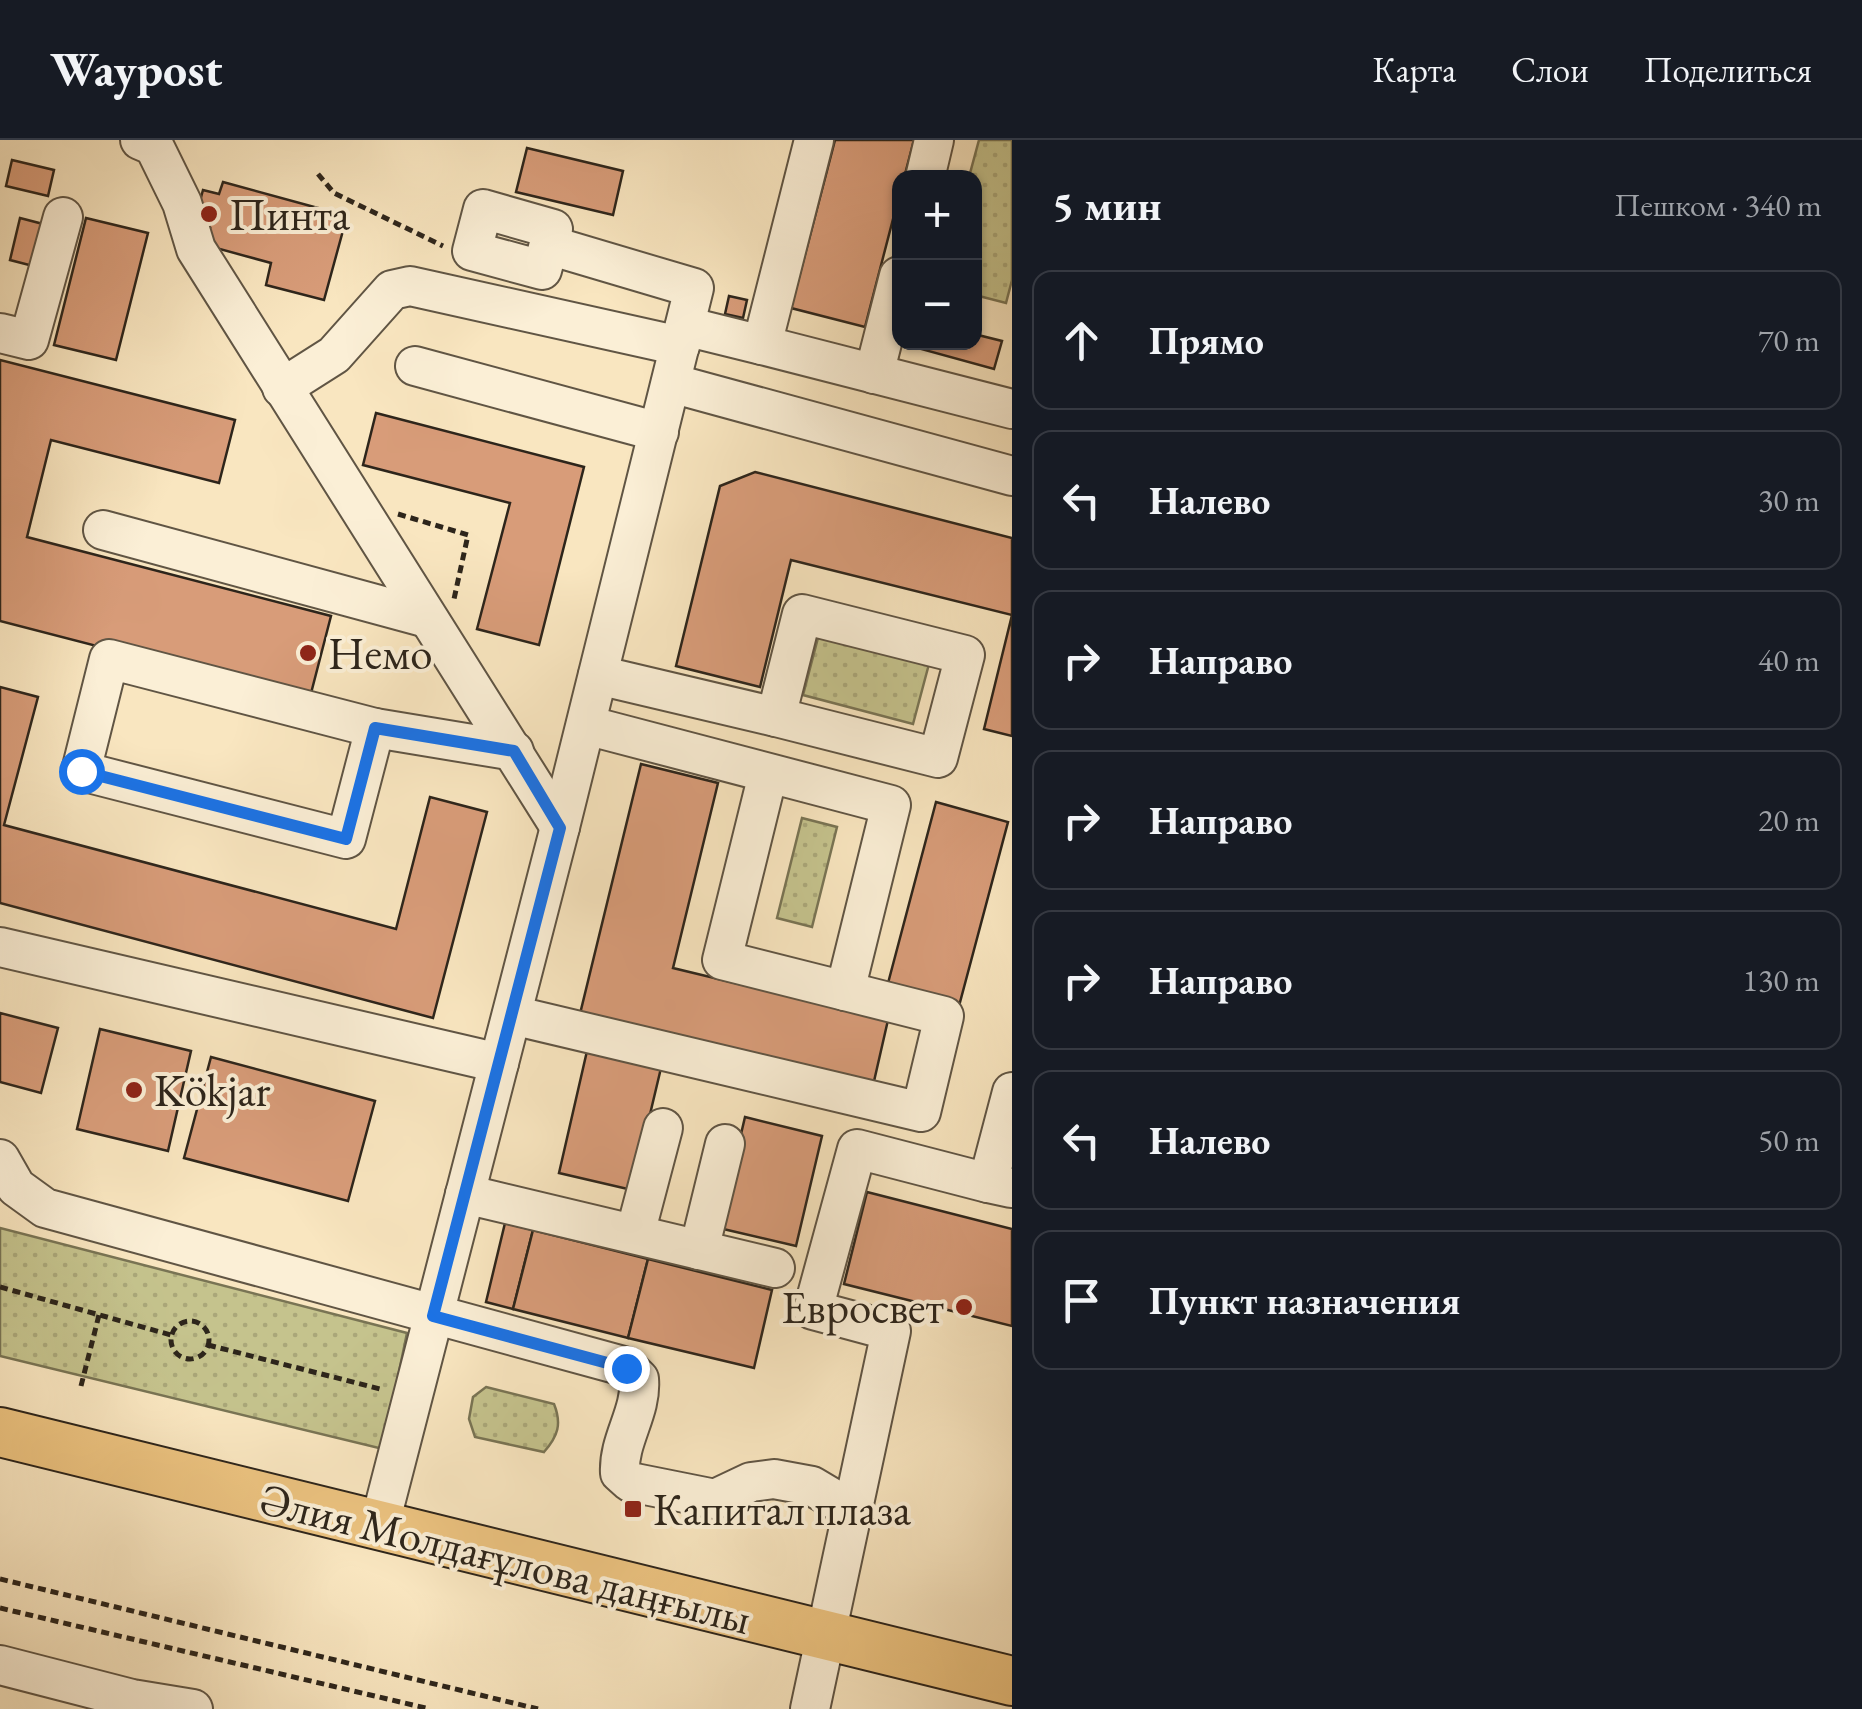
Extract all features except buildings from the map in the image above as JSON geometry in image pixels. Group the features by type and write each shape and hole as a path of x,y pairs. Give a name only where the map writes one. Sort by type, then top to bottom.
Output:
{"main road":[{"name":"Әлия Молдағұлова даңғылы","path":"0,1432 1012,1681"}],"street":[{"path":"140,140 154,146 182,202 196,250 282,388 439,614 560,828"},
{"path":"762,345 814,140"},
{"path":"927,170 934,140"},
{"path":"379,1526 560,828 694,288 548,245 553,229 483,210 472,251"},
{"path":"0,332 29,340 63,217"},
{"path":"282,388 334,355 392,290 410,286 682,336 762,345 1012,409"},
{"path":"874,374 892,306"},
{"path":"415,366 658,432"},
{"path":"671,383 1012,476"},
{"path":"103,530 439,614"},
{"path":"598,674 938,758 964,654 802,614 776,717"},
{"path":"375,728 346,839 81,771 109,659 375,728 514,751"},
{"path":"586,725 891,805 846,990"},
{"path":"512,1015 920,1112 944,1016 722,960 768,774"},
{"path":"0,947 500,1063"},
{"path":"810,1709 891,1331 814,1310 857,1150 1000,1186 1012,1092"},
{"path":"634,1234 663,1128"},
{"path":"698,1250 725,1144"},
{"path":"0,1159 16,1186 46,1208 626,1368 638,1378 640,1396 619,1461 620,1473 630,1482 715,1498 751,1482 774,1479 812,1486 854,1511"},
{"path":"465,1194 775,1268"},
{"path":"0,1665 132,1699 193,1709"}],"path":[{"path":"318,174 334,194 352,200 374,215 390,219 430,242 460,252 472,251"},
{"path":"388,511 468,535 439,614"},
{"path":"0,1287 172,1335"},
{"path":"81,1386 100,1315"},
{"path":"196,1323 206,1331 208,1346 197,1358 185,1358 175,1352 172,1335 178,1325 196,1323"},
{"path":"208,1346 412,1397"},
{"path":"0,1578 538,1709"},
{"path":"0,1608 430,1709"}],"shaded area":[{"path":"979,140 1012,140 1012,280 1006,303 982,297 982,170 971,170"},
{"path":"819,634 929,664 913,724 803,695"},
{"path":"802,818 837,827 812,927 777,918"},
{"path":"0,1228 407,1333 383,1449 0,1356"},
{"path":"486,1387 554,1404 557,1430 544,1452 475,1437 469,1419 473,1397"}],"place":[{"name":"Пинта","path":"209,214"},
{"name":"Немо","path":"308,653"},
{"name":"Kökjar","path":"134,1090"},
{"name":"Евросвет","path":"964,1307"},
{"name":"Капитал плаза","path":"633,1509"}],"route":[{"path":"81,771 346,839 375,728 514,751 560,828 433,1316 626,1368"}]}
